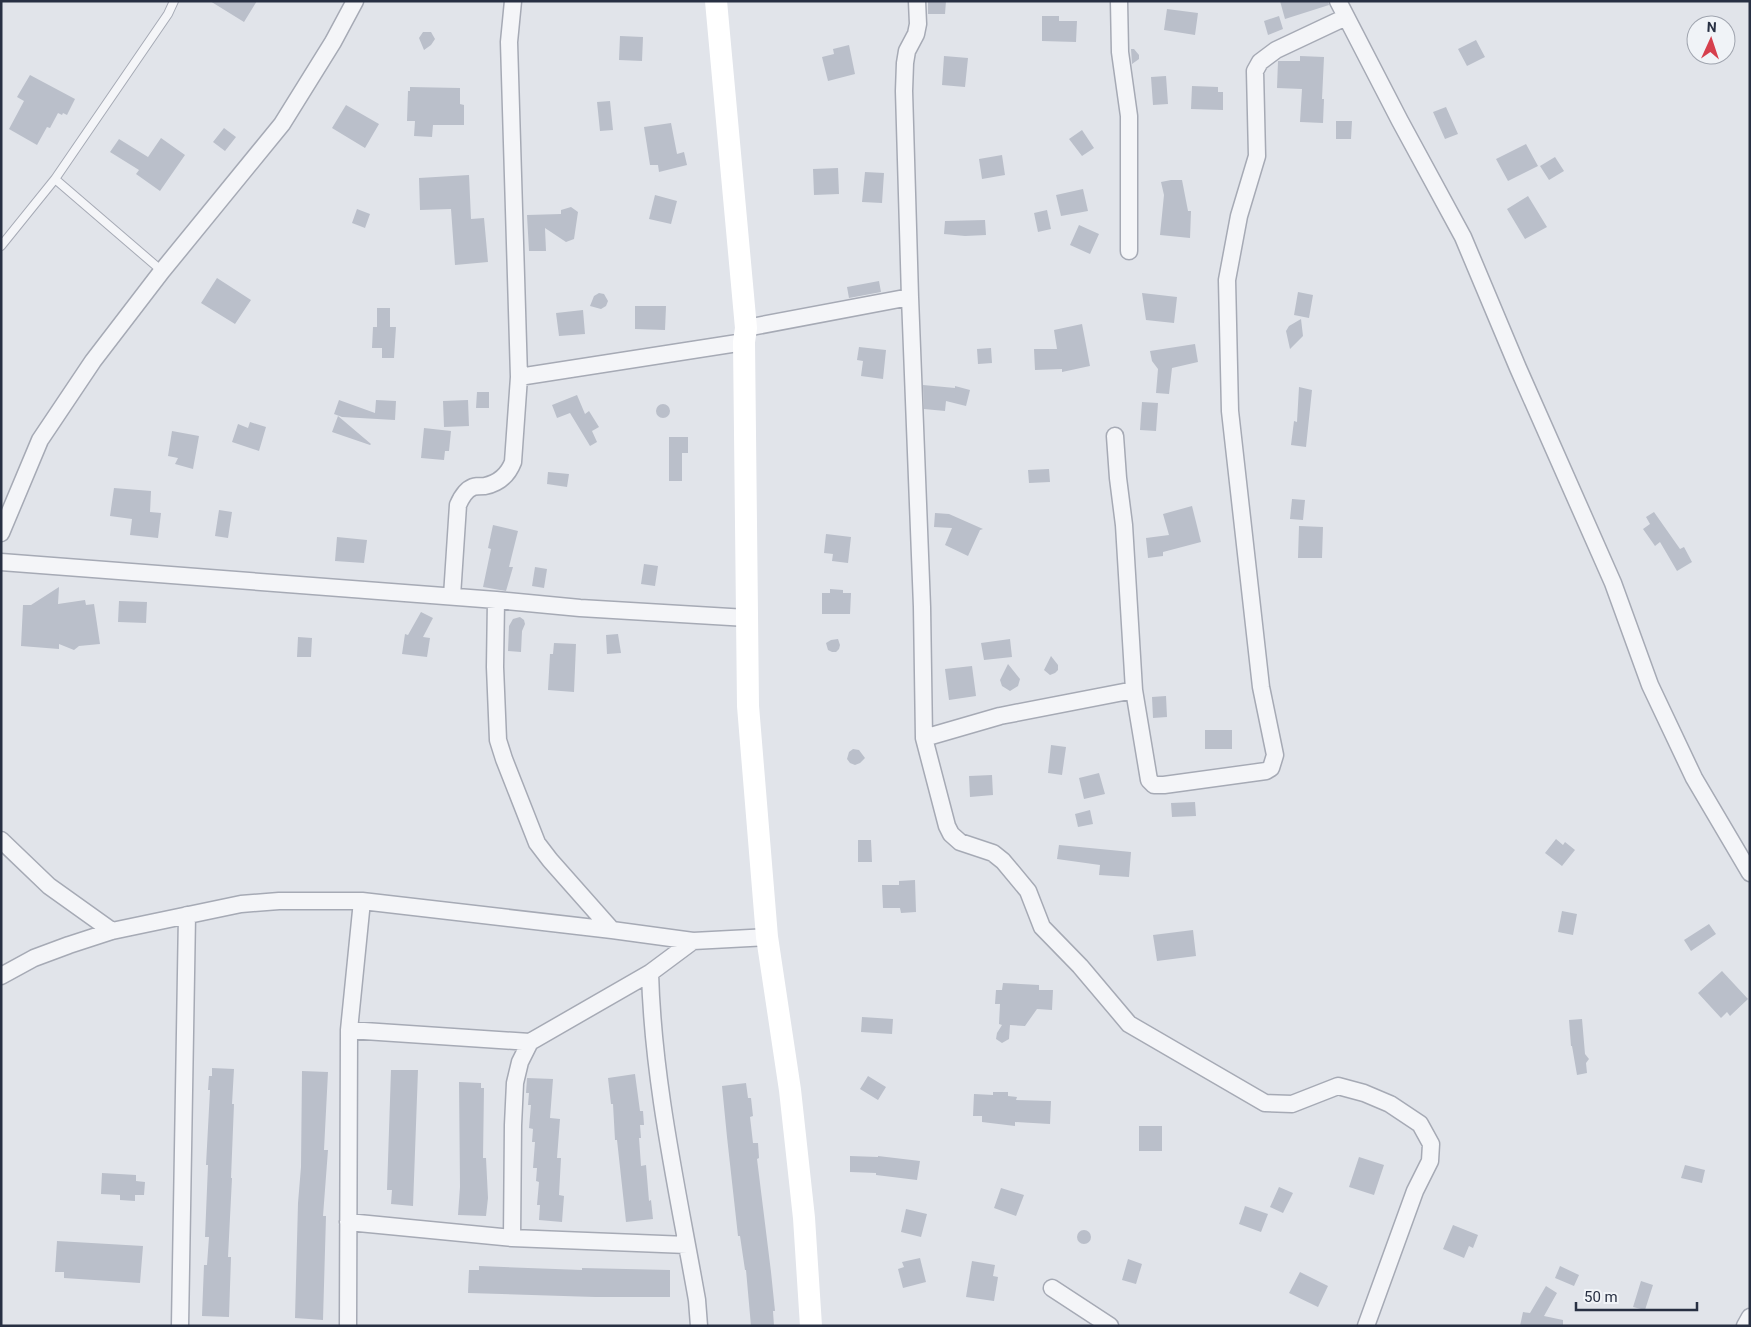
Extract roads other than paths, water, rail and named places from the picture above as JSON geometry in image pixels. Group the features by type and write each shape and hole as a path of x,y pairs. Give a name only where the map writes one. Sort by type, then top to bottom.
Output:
{"street":[{"path":"1,533 40,440 93,361 162,271 282,124 333,42 355,1"},
{"path":"452,596 458,505 461,498 472,488 494,483 503,478 513,462 519,377 510,42 513,1"},
{"path":"716,1 745,335 748,706 767,937 791,1100 804,1218 811,1326"},
{"path":"917,1 918,24 916,34 907,51 905,64 910,297 922,607 924,738 944,820 951,834 960,842 992,853 1003,861 1028,891 1042,927 1080,966 1129,1024 1265,1103 1292,1104 1338,1086 1364,1093 1390,1104 1420,1124 1431,1144 1430,1161 1415,1191 1366,1326"},
{"path":"1119,1 1120,52 1129,116 1129,251"},
{"path":"1338,1 1400,122 1463,237 1518,368 1613,583 1650,685 1694,778 1750,873"},
{"path":"1115,436 1125,544 1134,690 1149,780 1154,785 1176,784 1266,771 1271,768 1275,755 1261,687 1230,411 1227,280 1239,216 1257,156 1255,71 1260,62 1276,50 1346,17"},
{"path":"519,377 745,335 910,297"},
{"path":"1,562 452,596 580,608 747,618"},
{"path":"496,600 494,628 498,740 504,759 538,843 550,860 612,930"},
{"path":"924,738 1000,716 1134,690"},
{"path":"1,840 49,886 112,931"},
{"path":"1,976 34,958 112,931 241,904 278,901 362,901 694,941 767,937"},
{"path":"348,1326 348,1030 362,901"},
{"path":"180,1326 187,914"},
{"path":"512,1238 515,1083 520,1062 530,1042 650,973 694,941"},
{"path":"650,973 651,1008 660,1087 697,1300 698,1326"},
{"path":"348,1030 530,1042"},
{"path":"348,1222 512,1238 687,1245"},
{"path":"1052,1288 1110,1326"},
{"path":"1745,1326 1750,1317"}],"lane":[{"path":"1,246 55,178 168,14 174,1"},
{"path":"55,178 162,271"}]}
